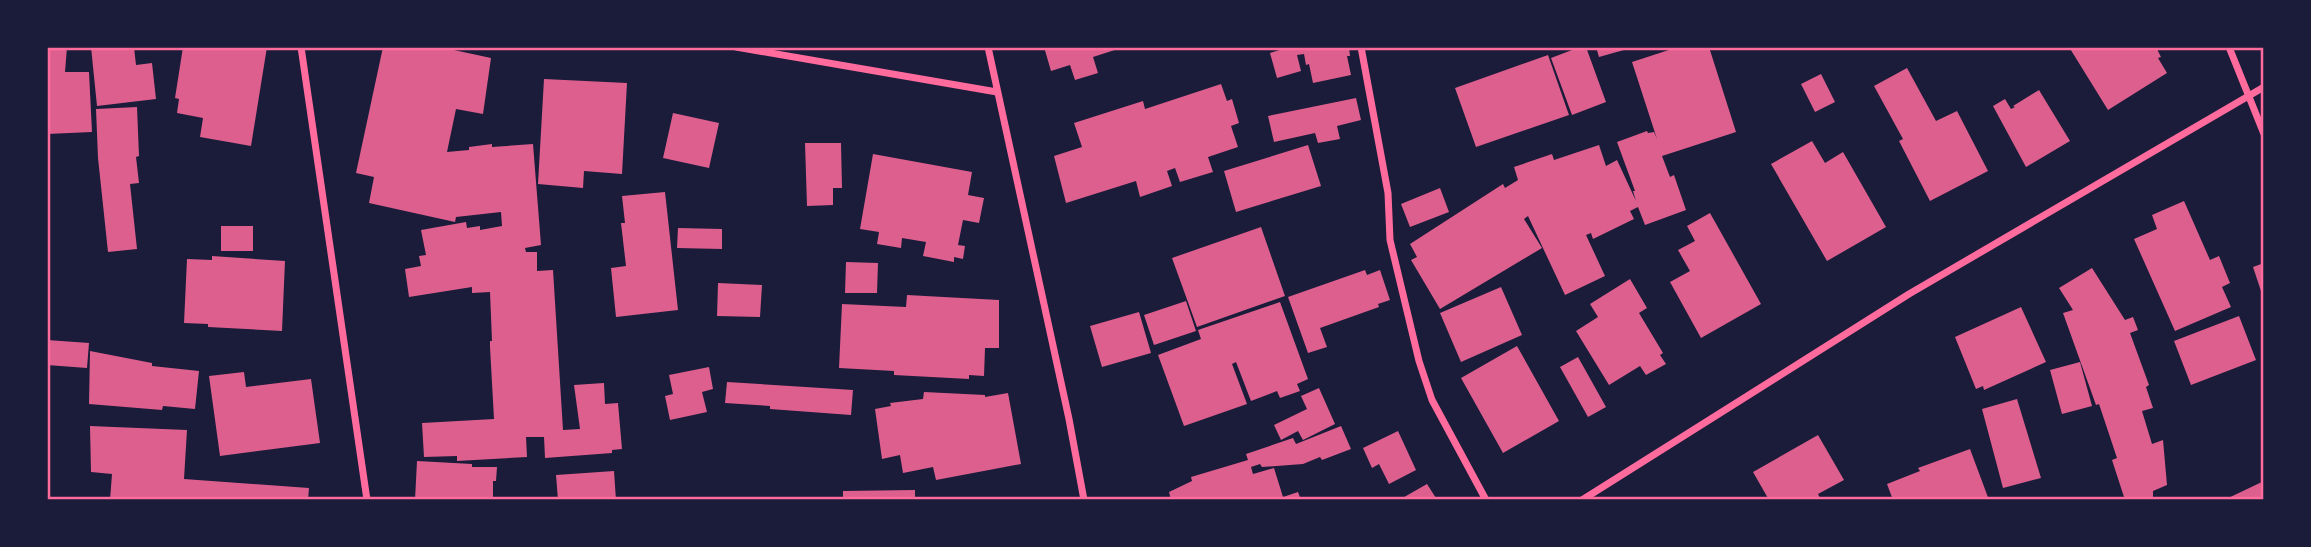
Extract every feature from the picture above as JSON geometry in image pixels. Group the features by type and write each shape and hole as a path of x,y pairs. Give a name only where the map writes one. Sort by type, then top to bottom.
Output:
{"street":[{"path":"301,47 367,500"},
{"path":"736,47 997,92"},
{"path":"988,47 1069,419 1084,500"},
{"path":"1361,47 1388,193 1390,240 1419,361 1432,400 1486,500"},
{"path":"2229,47 2264,134"},
{"path":"1582,500 1909,294 2264,88"}],"building":[{"path":"47,47 67,47 65,72 89,72 92,132 47,134"},
{"path":"91,47 134,47 136,65 152,63 156,99 97,106"},
{"path":"183,47 267,47 251,146 200,137 203,118 177,113 179,99 175,98"},
{"path":"383,47 440,47 491,58 483,114 456,109 447,152 492,144 492,147 533,144 541,245 525,248 526,252 537,252 537,271 553,270 563,430 580,429 574,385 604,383 605,404 618,403 622,449 612,450 612,453 545,458 544,437 526,437 527,457 457,461 457,456 424,457 422,423 494,419 490,292 472,293 472,287 409,297 405,269 421,266 419,256 426,255 421,230 466,222 467,228 480,226 480,230 502,226 501,212 456,217 455,222 369,203 374,177 356,173"},
{"path":"1044,47 1121,48 1093,57 1098,73 1075,80 1070,65 1051,71"},
{"path":"1289,47 1349,47 1350,56 1347,56 1351,75 1313,83 1304,54 1297,55 1301,71 1277,78 1270,53"},
{"path":"1586,47 1606,102 1572,115 1551,58"},
{"path":"1596,47 1631,47 1631,48 1599,57"},
{"path":"1678,47 1709,47 1736,132 1662,156 1670,177 1674,175 1686,210 1645,225 1638,207 1630,211 1634,219 1593,239 1591,233 1586,235 1605,276 1565,295 1528,216 1524,219 1542,248 1440,309 1411,260 1417,257 1410,244 1503,184 1505,188 1518,180 1514,167 1552,154 1554,160 1599,145 1606,166 1617,160 1636,201 1635,191 1617,142 1647,131 1654,132 1657,139 1632,62"},
{"path":"2069,47 2156,47 2161,57 2158,58 2167,73 2108,110"},
{"path":"1548,55 1569,115 1476,147 1455,88"},
{"path":"1907,68 1936,121 1957,111 1988,171 1930,201 1899,141 1903,139 1874,86"},
{"path":"1821,74 1835,102 1815,112 1801,84"},
{"path":"544,79 627,83 622,174 584,171 583,188 538,184"},
{"path":"1221,84 1227,101 1232,99 1239,123 1231,126 1238,147 1208,157 1213,172 1180,182 1175,168 1167,171 1172,186 1140,197 1136,181 1066,203 1054,156 1082,147 1074,123 1143,101 1145,109"},
{"path":"2039,90 2070,141 2026,167 1993,106 2005,99 2011,109"},
{"path":"1356,98 1361,120 1337,126 1340,139 1318,143 1315,133 1274,142 1268,116"},
{"path":"137,107 139,156 136,157 139,183 130,184 137,249 108,252 98,158 96,109"},
{"path":"673,113 719,123 709,168 663,158"},
{"path":"1812,141 1825,163 1843,152 1886,227 1827,261 1771,164"},
{"path":"805,143 841,143 842,188 833,188 833,205 807,206"},
{"path":"1308,145 1321,186 1236,212 1224,171"},
{"path":"873,154 972,172 968,195 984,198 979,223 963,220 958,245 965,246 963,259 954,257 954,262 923,256 926,242 902,238 901,248 877,244 879,232 860,229"},
{"path":"1440,188 1449,212 1410,227 1401,204"},
{"path":"665,192 678,310 616,317 611,268 626,266 621,223 625,223 622,196"},
{"path":"2184,201 2210,260 2219,256 2230,283 2222,287 2231,307 2175,331 2134,239 2157,229 2152,215"},
{"path":"1710,213 1761,304 1701,338 1670,282 1690,271 1678,250 1695,241 1687,226"},
{"path":"221,226 253,226 253,251 221,251"},
{"path":"1261,227 1285,296 1197,327 1172,258"},
{"path":"678,228 722,229 722,249 677,248"},
{"path":"212,256 285,261 282,331 184,323 187,259 212,260"},
{"path":"846,262 878,263 877,293 845,293"},
{"path":"2264,263 2264,290 2261,291 2253,267"},
{"path":"2092,268 2125,320 2133,317 2138,330 2130,333 2149,385 2146,387 2153,408 2142,411 2152,444 2163,440 2167,485 2153,491 2153,500 2125,500 2112,460 2117,458 2063,313 2073,310 2059,288"},
{"path":"1365,270 1367,275 1380,270 1390,300 1378,304 1379,307 1320,328 1327,347 1308,353 1288,297"},
{"path":"1630,279 1647,308 1639,313 1663,353 1660,355 1666,364 1646,375 1640,366 1609,385 1576,331 1598,317 1590,304"},
{"path":"718,283 762,285 760,317 717,316"},
{"path":"1501,287 1522,335 1461,362 1440,313"},
{"path":"907,295 999,300 999,348 985,348 984,376 969,375 969,379 894,375 894,371 839,368 842,304 906,307"},
{"path":"1186,301 1196,331 1154,345 1144,315"},
{"path":"1280,302 1308,379 1297,384 1300,391 1280,398 1277,391 1251,401 1236,362 1232,364 1247,404 1184,426 1158,355 1201,339 1198,330"},
{"path":"2021,307 2046,362 1984,390 1983,386 1976,389 1955,337"},
{"path":"1139,312 1151,353 1102,367 1090,326"},
{"path":"2239,316 2256,360 2191,385 2174,341"},
{"path":"47,340 89,343 87,368 47,365"},
{"path":"1517,346 1559,421 1503,453 1461,378"},
{"path":"90,351 152,363 152,366 199,371 195,409 163,406 162,410 89,404"},
{"path":"1578,357 1606,407 1588,417 1560,367"},
{"path":"2080,362 2092,406 2062,414 2050,370"},
{"path":"709,367 713,389 702,392 707,412 670,420 665,396 673,394 669,375"},
{"path":"244,372 246,387 311,379 320,443 220,456 209,376"},
{"path":"727,382 853,390 851,415 725,403"},
{"path":"1319,388 1335,424 1303,440 1298,431 1281,440 1274,425 1307,409 1301,396"},
{"path":"924,392 985,397 1008,393 1021,464 936,480 933,467 903,473 900,455 882,459 875,409 891,406 890,403 923,399"},
{"path":"2017,399 2041,478 2003,488 1982,409"},
{"path":"90,426 187,430 184,479 309,488 308,500 110,500 112,474 91,472"},
{"path":"1341,426 1351,449 1303,464 1262,467 1260,464 1251,467 1253,474 1274,468 1283,497 1298,492 1301,500 1171,500 1169,492 1192,481 1191,477 1248,460 1246,454 1293,438 1296,444"},
{"path":"1398,431 1416,470 1389,484 1379,464 1372,468 1363,448"},
{"path":"1818,435 1844,480 1818,494 1821,500 1769,500 1753,472"},
{"path":"1970,449 1989,500 1893,500 1887,484 1920,471 1918,468"},
{"path":"417,461 497,467 496,481 493,481 493,499 415,500"},
{"path":"614,471 616,500 558,500 556,475"},
{"path":"2264,481 2264,500 2224,500"},
{"path":"1427,484 1440,500 1399,500"},
{"path":"915,490 915,500 843,500 843,491"}]}
